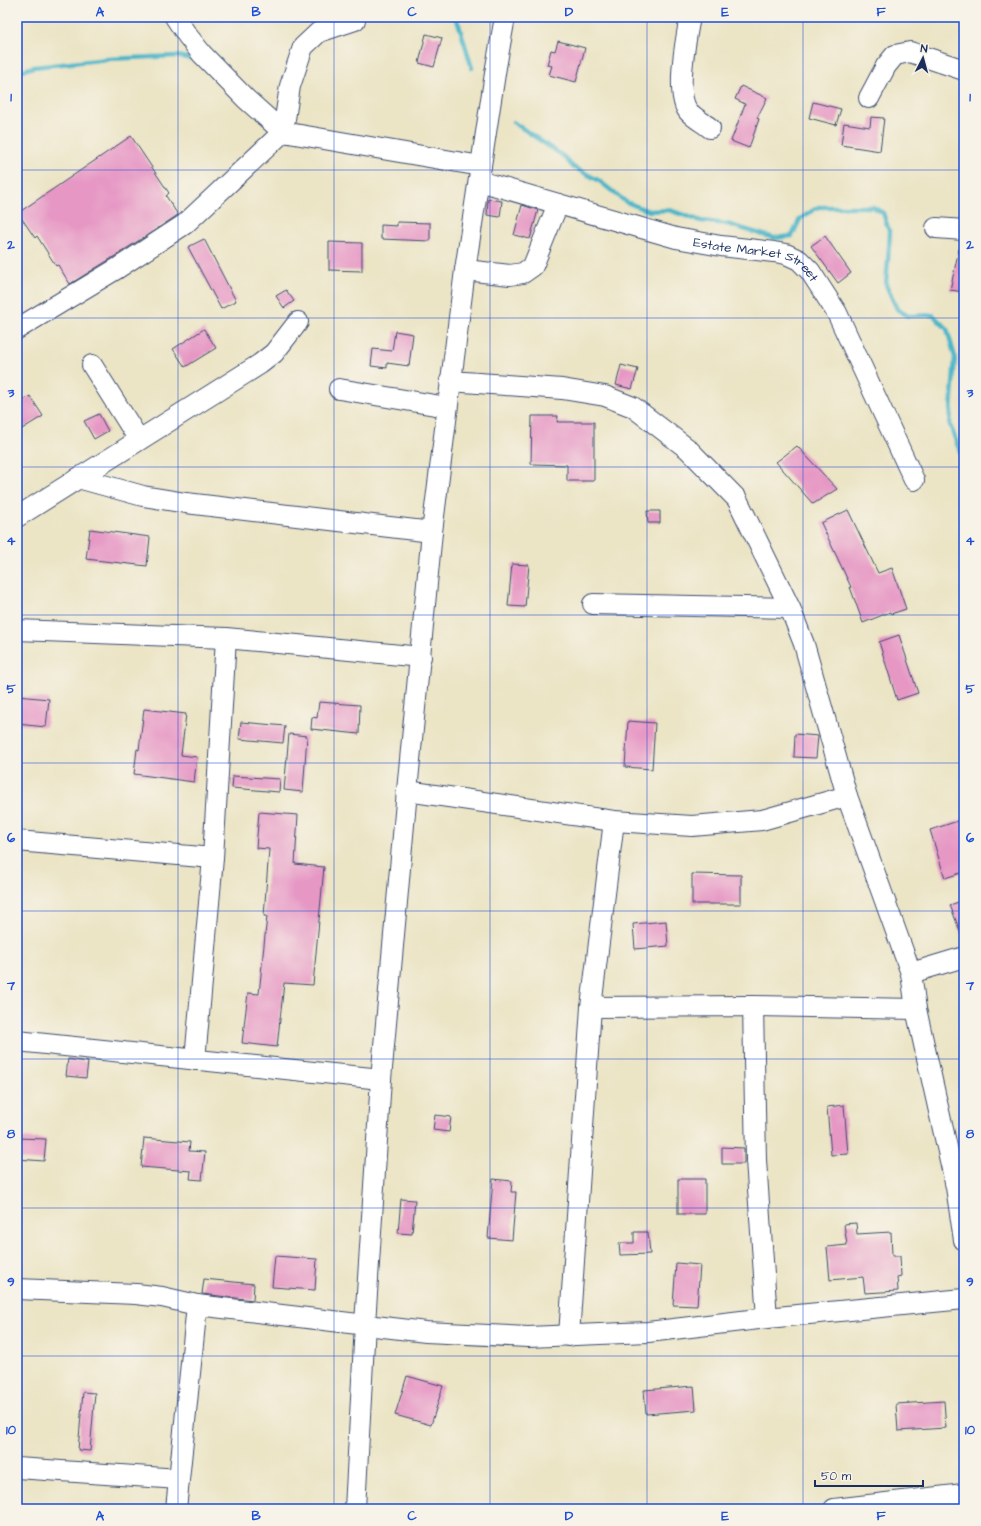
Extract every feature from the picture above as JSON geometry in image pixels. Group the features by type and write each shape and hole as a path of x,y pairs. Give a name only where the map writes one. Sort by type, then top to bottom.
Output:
{"street":[{"path":"175,17 176,21 205,57 246,99 283,132"},
{"path":"355,1509 365,1324 382,1079 407,791 432,532 465,270 505,17"},
{"path":"690,17 682,76 684,99 688,111 710,128"},
{"path":"17,329 118,268 185,224 283,132 290,86 303,47 319,32 355,20"},
{"path":"869,98 886,66 895,55 910,52 964,70"},
{"name":"Estate Market Street","path":"283,132 480,173 558,204 676,238 721,246 786,254 799,260 810,271 837,313 914,480"},
{"path":"465,270 510,275 523,273 533,266 558,204"},
{"path":"936,228 964,230"},
{"path":"17,517 260,364 274,353 298,322"},
{"path":"92,365 139,440"},
{"path":"450,381 562,389 605,396 633,407 688,449 737,499 790,608 804,644 847,796 911,973 916,1009 956,1187 964,1240"},
{"path":"339,389 447,407"},
{"path":"78,478 143,496 186,503 432,532"},
{"path":"593,604 790,608"},
{"path":"17,630 226,638 421,657"},
{"path":"195,1060 213,858 226,638"},
{"path":"407,791 614,821 692,826 762,820 847,796"},
{"path":"569,1336 591,1007 614,821"},
{"path":"17,841 213,858"},
{"path":"911,973 964,957"},
{"path":"591,1007 753,1006 916,1009"},
{"path":"753,1006 756,1160 767,1318"},
{"path":"17,1040 382,1079"},
{"path":"17,1289 136,1294 162,1297 197,1305 426,1332 528,1337 648,1332 767,1318 964,1299"},
{"path":"176,1509 197,1305"},
{"path":"17,1468 179,1479"},
{"path":"834,1509 964,1494"}],"building":[{"path":"426,34 442,38 434,67 419,63"},
{"path":"558,41 585,48 576,82 549,75 552,66 547,65 551,50 555,51"},
{"path":"741,86 767,98 757,118 759,119 749,148 731,141 745,104 735,99"},
{"path":"813,102 841,109 836,125 809,118"},
{"path":"871,117 884,118 880,151 841,145 844,123 870,127"},
{"path":"131,136 169,193 166,196 178,215 70,284 58,265 56,266 37,236 35,238 18,213"},
{"path":"488,199 502,201 500,217 487,215"},
{"path":"522,205 538,210 530,239 514,235"},
{"path":"397,222 430,223 430,241 381,239 381,225 397,226"},
{"path":"825,236 851,273 838,283 811,246"},
{"path":"204,239 236,301 221,309 188,247"},
{"path":"329,242 362,243 362,271 329,270"},
{"path":"959,249 964,249 964,292 950,290"},
{"path":"286,290 294,301 284,308 276,296"},
{"path":"204,329 216,348 185,367 173,349"},
{"path":"395,331 413,334 409,366 387,363 387,368 371,366 373,349 392,351"},
{"path":"621,365 638,369 632,389 616,385"},
{"path":"30,396 43,416 17,432 17,404"},
{"path":"99,414 108,431 94,439 84,421"},
{"path":"532,416 558,416 557,422 594,422 594,481 567,481 567,465 531,464"},
{"path":"797,446 837,489 813,504 776,462"},
{"path":"848,510 878,573 892,568 906,609 891,614 890,612 863,623 851,587 821,523"},
{"path":"647,511 660,511 660,523 648,523"},
{"path":"90,529 150,537 147,566 86,559"},
{"path":"512,564 529,565 525,607 508,606"},
{"path":"899,635 918,693 897,700 879,642"},
{"path":"17,696 49,699 46,727 17,724"},
{"path":"319,702 360,705 359,734 311,729 312,717 317,718"},
{"path":"144,709 186,714 181,755 197,757 194,782 134,774 137,749 139,750"},
{"path":"628,721 655,723 652,769 625,767"},
{"path":"241,722 285,726 283,743 239,739"},
{"path":"289,734 307,736 303,792 284,790"},
{"path":"795,734 818,736 816,758 794,757"},
{"path":"233,776 280,779 279,792 232,788"},
{"path":"259,812 298,815 295,864 324,867 313,985 284,983 277,1047 242,1043 248,993 259,994 267,916 264,916 269,849 256,848"},
{"path":"964,819 964,872 945,878 930,830"},
{"path":"692,874 741,875 741,904 692,904"},
{"path":"964,900 964,938 963,939 950,905"},
{"path":"666,921 668,946 635,949 633,924"},
{"path":"68,1059 88,1062 86,1078 66,1076"},
{"path":"844,1105 848,1154 831,1155 827,1107"},
{"path":"435,1115 451,1117 449,1132 433,1130"},
{"path":"17,1138 46,1139 44,1161 17,1159"},
{"path":"144,1138 190,1142 189,1151 205,1152 202,1180 190,1179 191,1171 141,1167"},
{"path":"722,1147 744,1148 744,1164 722,1164"},
{"path":"493,1179 512,1181 511,1192 516,1192 512,1240 488,1238"},
{"path":"678,1179 705,1179 705,1214 678,1214"},
{"path":"401,1199 415,1200 412,1234 398,1233"},
{"path":"856,1223 857,1234 891,1232 892,1256 900,1256 901,1276 897,1277 898,1291 865,1293 863,1277 830,1280 827,1247 847,1245 844,1224"},
{"path":"634,1232 648,1232 650,1254 620,1255 619,1243 634,1243"},
{"path":"275,1256 317,1259 315,1290 272,1287"},
{"path":"676,1263 700,1265 697,1306 673,1305"},
{"path":"204,1279 254,1284 253,1300 202,1294"},
{"path":"407,1376 443,1386 431,1425 395,1415"},
{"path":"694,1386 696,1410 646,1414 644,1390"},
{"path":"83,1392 95,1393 90,1451 78,1450"},
{"path":"944,1401 946,1428 898,1431 896,1404"}],"waterway":[{"path":"455,17 459,25 472,68"},
{"path":"17,72 34,67 108,59 177,56 199,60"},
{"path":"513,122 563,156 573,167 598,180 626,202 649,211 669,210 701,221 727,224 774,238 792,236 800,219 818,207 873,207 883,213 890,234 886,285 897,309 908,316 933,315 947,329 955,357 950,425 964,462"}]}
